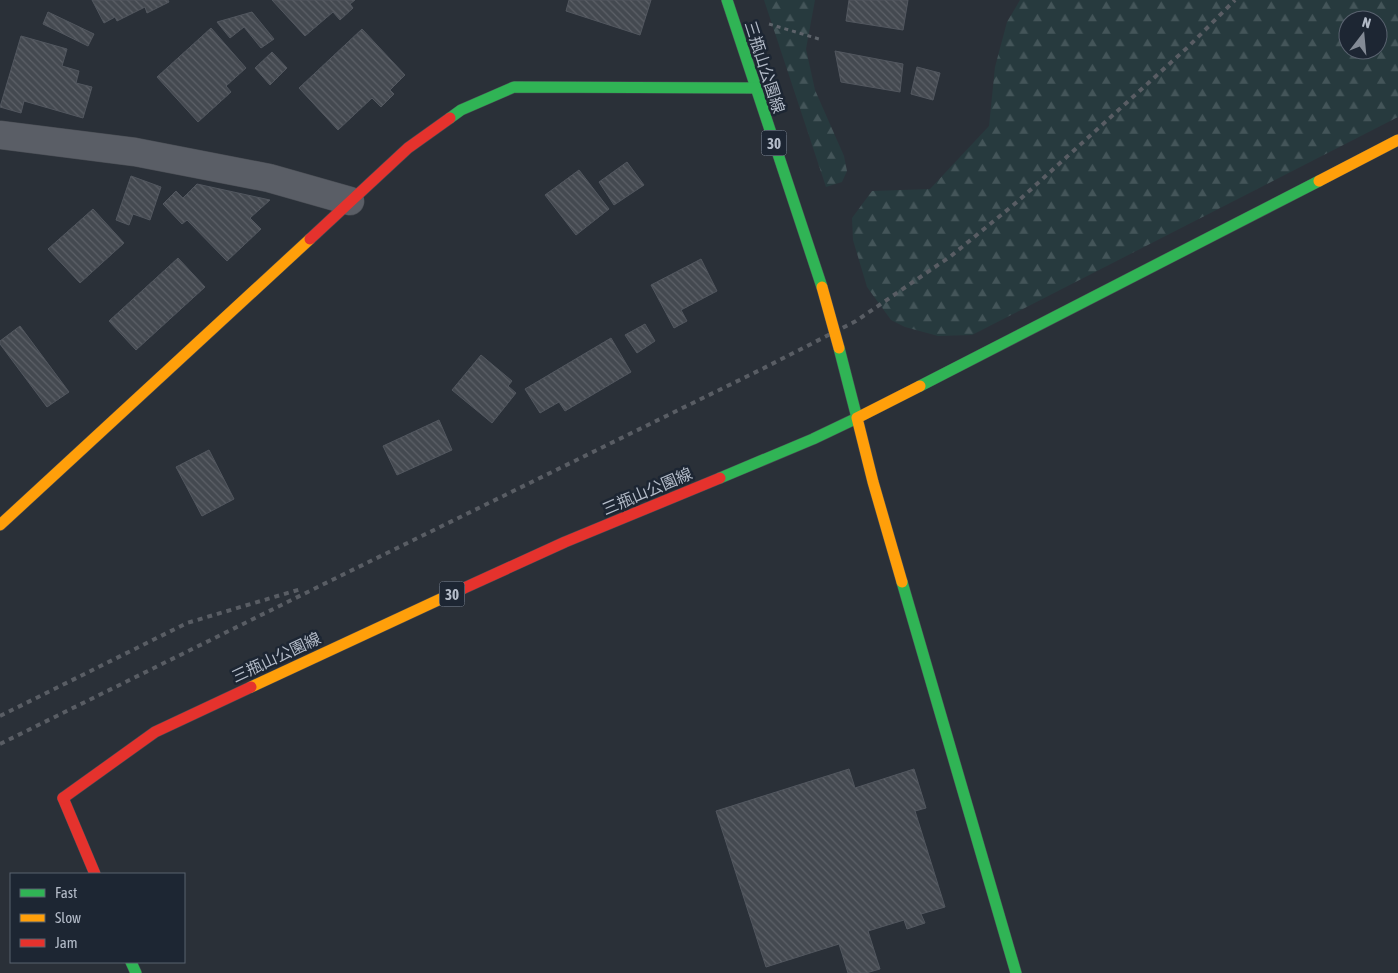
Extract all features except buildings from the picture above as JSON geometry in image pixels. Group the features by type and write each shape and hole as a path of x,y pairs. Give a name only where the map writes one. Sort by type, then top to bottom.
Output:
{"street":[{"name":"三瓶山公園線","path":"95,873 63,798 155,732 344,642 566,542 813,439 857,418 822,287 727,0"},
{"path":"0,525 408,148 461,110 514,88 755,88"},
{"path":"0,135 135,152 269,178 350,201"},
{"path":"1016,973 873,482 857,418 1398,140"}],"path":[{"path":"766,23 818,39"}],"green space":[{"path":"764,0 815,0 806,49 815,90 844,156 847,171 842,182 826,187"},
{"path":"1020,0 1398,0 1398,117 972,335 938,336 905,327 891,320 867,287 853,240 852,218 872,191 930,189 989,126 995,67 1007,22"}],"railway":[{"path":"0,744 856,321 951,256 1017,202 1188,47 1235,0"},
{"path":"0,716 187,623 301,589"}],"traffic: fast":[{"path":"727,0 822,287"},
{"path":"450,118 461,110 514,87 755,88"},
{"path":"920,386 1319,181"},
{"path":"720,478 813,439 857,418 839,348"},
{"path":"902,582 1016,973"},
{"path":"131,963 136,973"}],"traffic: slow":[{"path":"1319,181 1398,140"},
{"path":"0,525 310,239"},
{"path":"822,287 839,348"},
{"path":"902,582 873,482 857,418 920,386"},
{"path":"251,687 462,589"}],"traffic: jam":[{"path":"310,239 408,148 450,118"},
{"path":"462,589 565,542 720,478"},
{"path":"63,798 155,732 251,687"},
{"path":"63,798 95,873"}]}
